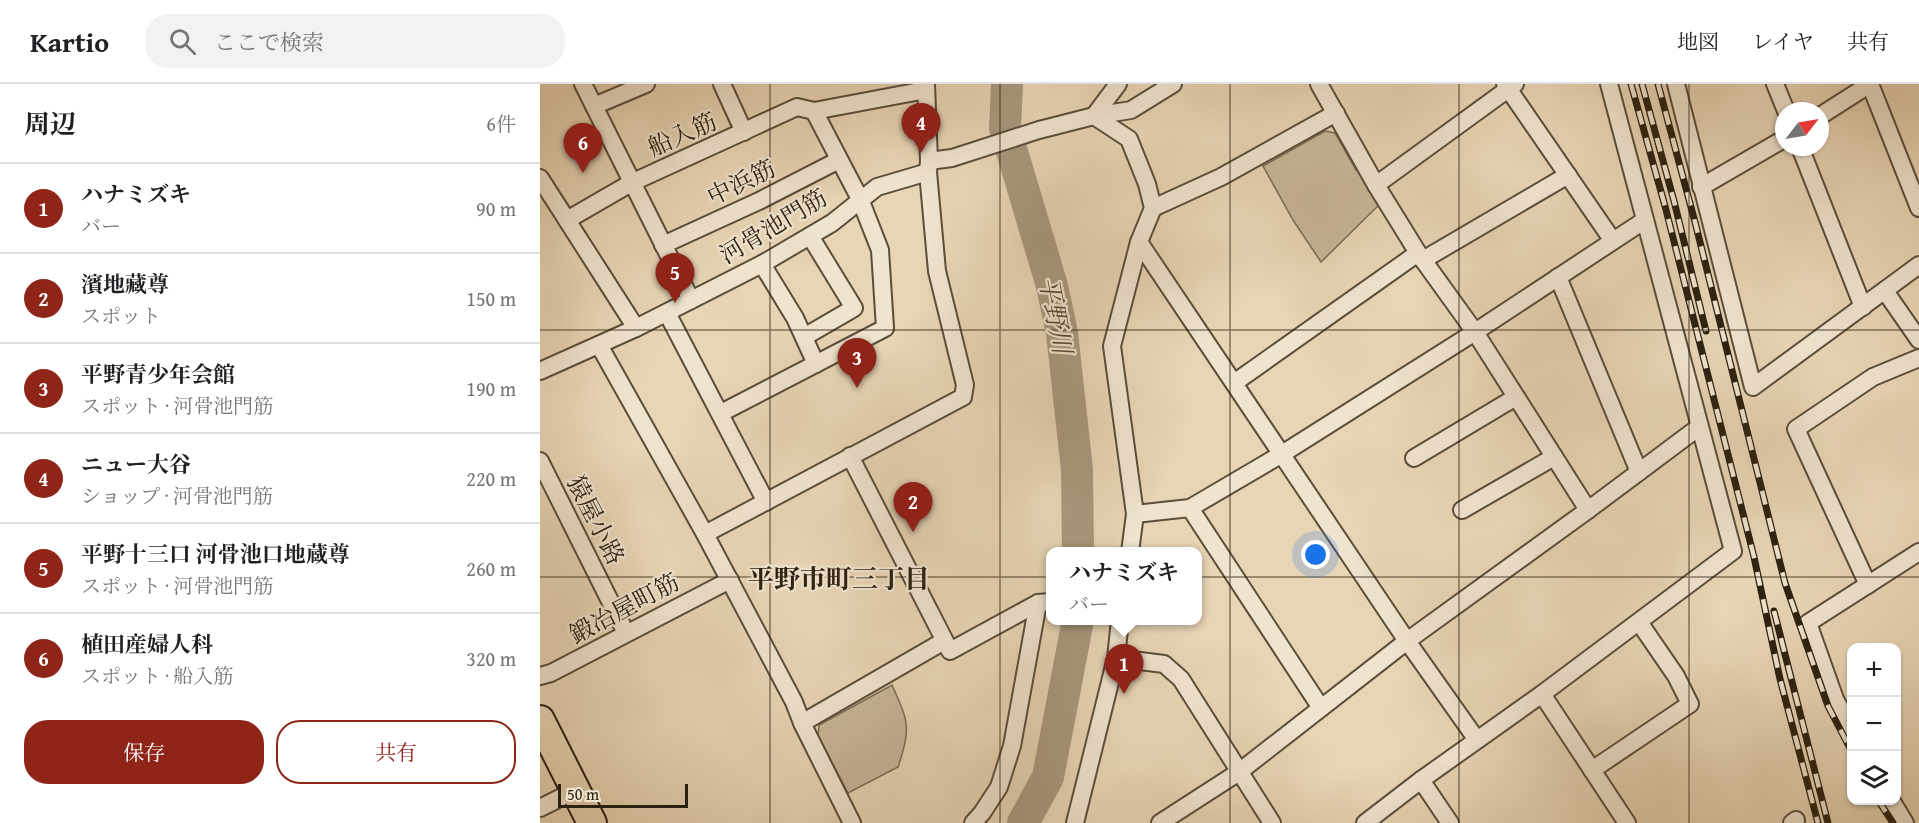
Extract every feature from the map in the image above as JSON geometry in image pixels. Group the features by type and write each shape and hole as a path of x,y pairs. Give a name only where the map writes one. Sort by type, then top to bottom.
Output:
{"highway":[{"path":"540,720 592,823"}],"street":[{"path":"583,84 691,300"},
{"path":"594,106 646,84"},
{"path":"723,84 744,132"},
{"path":"1118,84 1094,116 1129,139 1148,184 1153,207 1139,242 1112,346 1135,514 1131,547"},
{"name":"河骨池門筋","path":"540,371 636,328 762,264 832,223 877,187 991,144 1094,116 1131,110 1173,84"},
{"path":"1319,84 1376,185 1420,256 1474,332 1588,510"},
{"path":"1365,823 1733,551 1609,84"},
{"path":"1676,84 1753,387 1919,265"},
{"path":"1775,84 1782,102"},
{"path":"1829,110 1870,84 1919,208"},
{"path":"1376,185 1509,86 1613,241"},
{"path":"705,534 963,397 965,385 937,271 926,87"},
{"name":"船入筋","path":"567,220 631,183 797,107 814,111 926,87"},
{"path":"721,413 885,328 880,250 860,199 814,111"},
{"path":"1153,207 1221,177 1336,113"},
{"path":"1701,187 1775,144"},
{"path":"1804,156 1863,307"},
{"name":"中浜筋","path":"663,245 759,201 839,160"},
{"path":"1234,383 1420,256 1568,175"},
{"path":"540,178 636,328"},
{"path":"1135,514 1190,508 1282,454 1645,220"},
{"path":"804,338 854,308 810,236"},
{"path":"1139,242 1407,641 1477,740"},
{"path":"762,264 795,318 816,364"},
{"path":"1558,277 1639,472"},
{"path":"1885,291 1919,340"},
{"path":"667,313 766,501"},
{"path":"600,345 730,580 794,702 802,723 852,823"},
{"path":"1868,585 1796,429 1873,377 1919,358"},
{"path":"1414,458 1516,398"},
{"path":"1160,823 1239,772 1407,641 1699,427"},
{"path":"850,456 950,651 1044,602"},
{"path":"1462,510 1554,457"},
{"name":"猿屋小路","path":"540,461 626,633"},
{"path":"1190,508 1321,708"},
{"path":"1847,722 1835,699 1808,623 1919,552"},
{"name":"鍛冶屋町筋","path":"540,676 550,674 730,580"},
{"path":"973,823 999,787 1012,746 1044,602"},
{"path":"1592,770 1690,704 1677,676 1639,622"},
{"path":"1079,822 1116,658 1120,625"},
{"path":"802,723 944,641"},
{"path":"1116,658 1164,664 1181,680 1272,823"},
{"path":"1542,694 1627,823"},
{"path":"1421,780 1450,823"},
{"path":"540,808 576,790"},
{"path":"1894,805 1905,823"}],"shaded area":[{"path":"1325,131 1335,133 1356,170 1360,167 1382,202 1321,262 1293,220 1263,166"},
{"path":"892,685 902,708 906,725 905,743 898,767 848,793 818,736 819,725"}],"waterway":[{"name":"平野川","path":"1007,84 1005,128 1052,286 1062,333 1077,470 1078,547"},
{"name":"平野川","path":"1023,823 1048,777 1077,625"}],"railway":[{"path":"1631,84 1665,206 1754,557 1780,679 1818,823"},
{"path":"1642,84 1706,331"},
{"path":"1658,84 1695,222 1785,583 1828,706 1851,751"},
{"path":"1774,611 1828,823"},
{"path":"1881,805 1893,823"}],"place":[{"name":"ニュー大谷","path":"921,153"},
{"name":"植田産婦人科","path":"583,173"},
{"name":"平野十三口 河骨池口地蔵尊","path":"675,303"},
{"name":"平野青少年会館","path":"857,388"},
{"name":"濱地藏尊","path":"913,532"},
{"name":"ハナミズキ","path":"1124,694"}],"district":[{"name":"平野市町三丁目","path":"839,578"}]}
